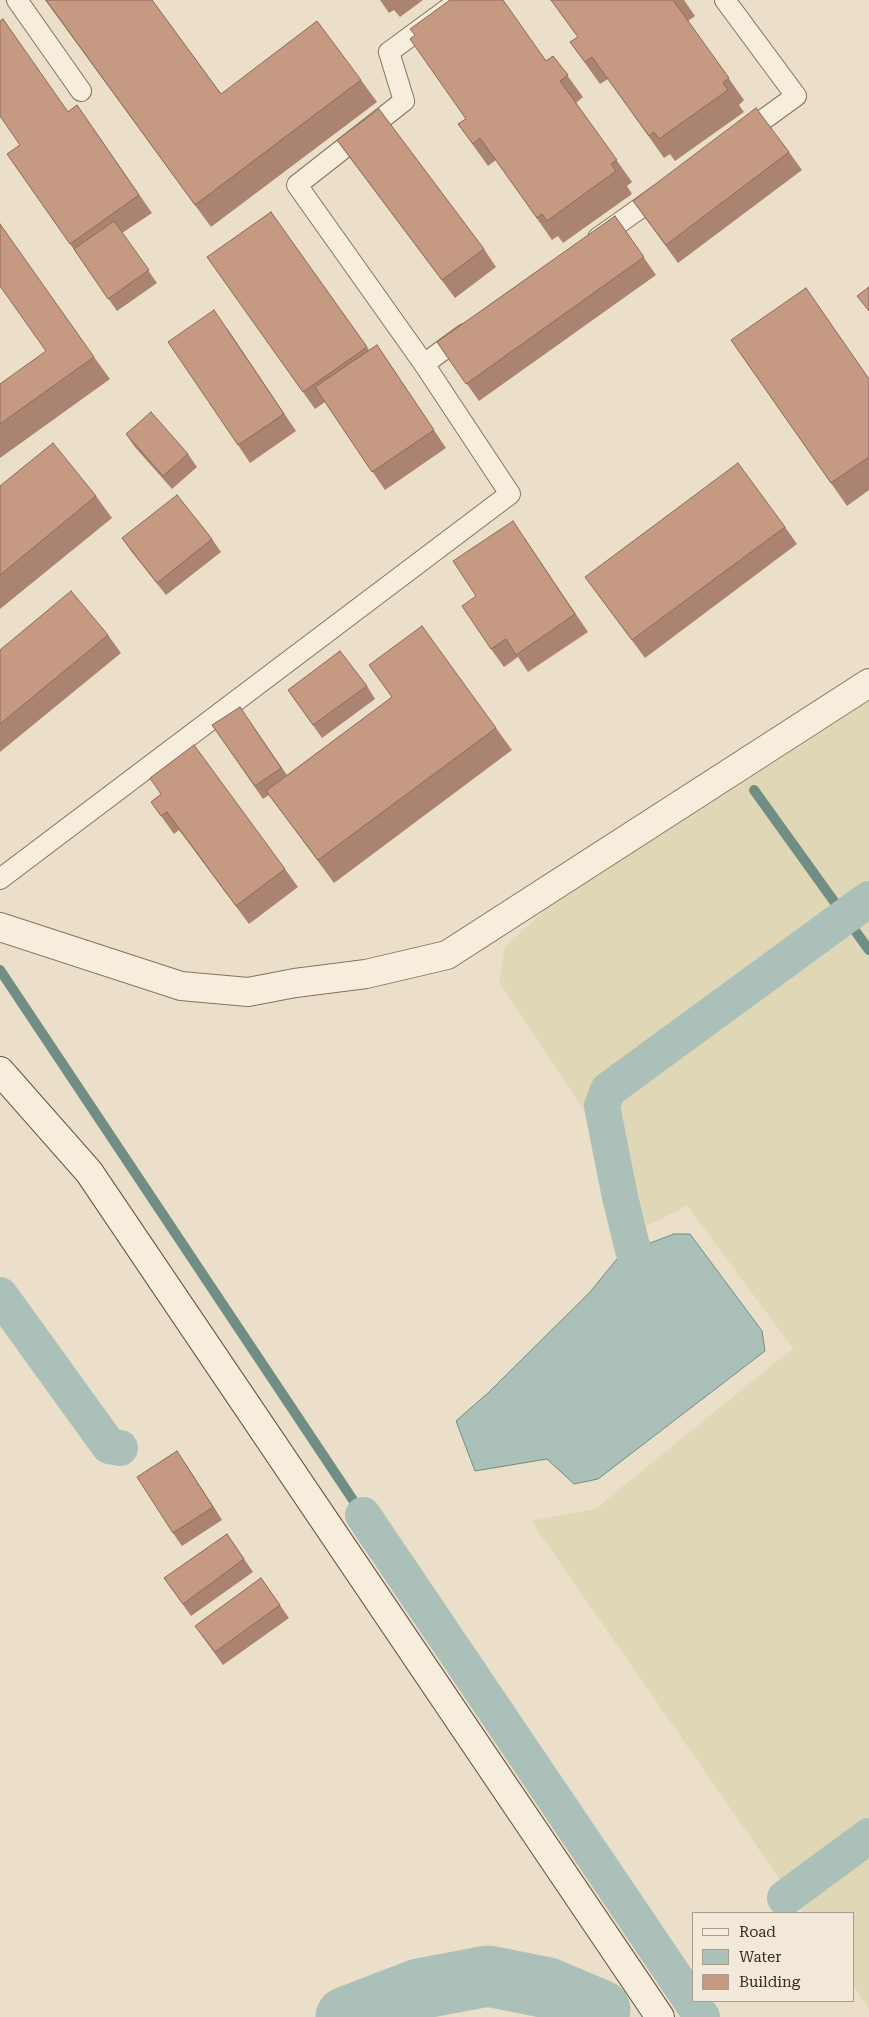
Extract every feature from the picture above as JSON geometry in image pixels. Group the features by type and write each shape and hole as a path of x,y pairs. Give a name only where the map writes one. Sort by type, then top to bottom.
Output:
{"main road":[{"path":"0,927 181,986 248,992 295,983 366,974 446,955 869,683"},
{"path":"0,1071 89,1172 660,2017"}],"lane":[{"path":"18,0 81,91"},
{"path":"0,879 510,494 424,364 298,185 404,101 388,52 460,0"},
{"path":"723,148 796,96 725,0"},
{"path":"586,247 674,183"},
{"path":"424,364 481,323"}],"shaded area":[{"path":"869,701 869,2009 854,1986 854,1912 802,1912 531,1521 595,1509 793,1348 687,1206 647,1226 611,1151 499,982 505,947 547,908"}],"water":[{"path":"674,1234 690,1234 762,1331 765,1351 598,1479 574,1484 547,1459 475,1471 456,1421 489,1392 590,1292 621,1254"}],"building":[{"path":"46,0 152,0 221,94 317,21 361,80 195,205"},
{"path":"450,0 503,0 546,61 553,56 568,75 560,81 617,160 611,164 616,171 547,221 542,214 537,218 480,138 473,144 458,124 466,119 410,39 415,35 410,29"},
{"path":"551,0 673,0 729,78 723,83 728,90 659,139 654,132 649,136 592,57 585,62 570,42 578,37"},
{"path":"3,19 68,112 77,105 139,195 70,244 7,154 20,145 0,116 0,21"},
{"path":"756,108 789,152 666,245 633,201"},
{"path":"379,109 484,249 442,280 337,140"},
{"path":"271,212 367,347 303,392 207,257"},
{"path":"615,216 644,257 466,384 437,342"},
{"path":"114,221 149,270 108,299 74,249"},
{"path":"0,224 94,357 0,424 0,384 46,351 0,286"},
{"path":"869,287 869,311 857,296"},
{"path":"806,288 869,379 869,457 831,483 731,340"},
{"path":"214,310 284,414 238,445 168,342"},
{"path":"377,345 434,430 372,472 315,387"},
{"path":"151,412 188,454 163,476 126,434"},
{"path":"53,443 96,496 0,575 0,486"},
{"path":"738,463 785,527 632,640 585,577"},
{"path":"177,495 212,539 157,583 122,538"},
{"path":"513,521 575,614 516,655 506,639 491,649 462,606 476,596 453,561"},
{"path":"71,591 108,635 0,724 0,650"},
{"path":"422,626 496,728 318,860 266,791 392,697 369,665"},
{"path":"340,651 367,686 313,725 288,690"},
{"path":"240,707 281,768 255,786 212,725"},
{"path":"194,745 285,869 236,906 167,812 161,816 151,802 161,794 150,778"},
{"path":"177,1451 213,1507 173,1533 137,1477"},
{"path":"227,1534 244,1559 183,1604 164,1578"},
{"path":"261,1578 280,1605 215,1652 195,1626"}],"waterway":[{"path":"754,790 869,950"},
{"path":"633,1250 620,1197 602,1106 608,1090 869,899"},
{"path":"0,970 363,1515"},
{"path":"0,1295 109,1446 120,1448"},
{"path":"363,1515 702,2017"},
{"path":"785,1898 869,1836"},
{"path":"346,2017 419,1989 488,1976 548,1988 600,2010"}]}
